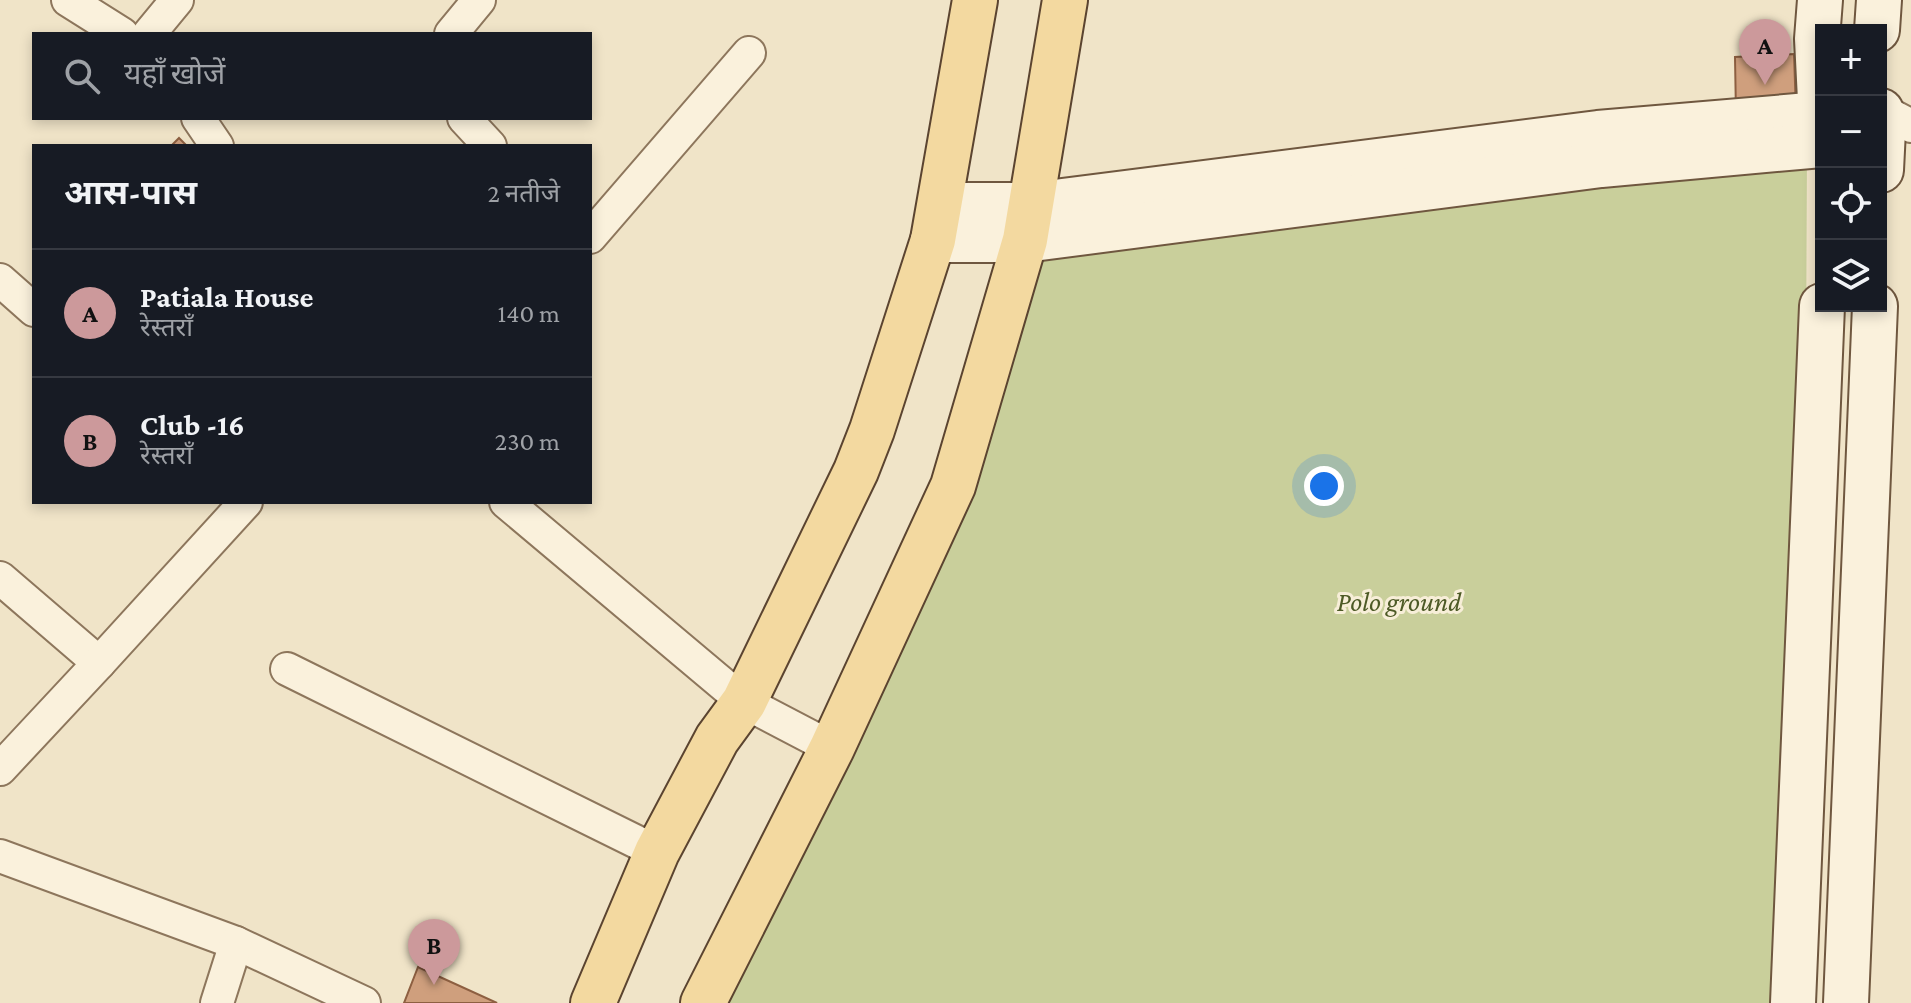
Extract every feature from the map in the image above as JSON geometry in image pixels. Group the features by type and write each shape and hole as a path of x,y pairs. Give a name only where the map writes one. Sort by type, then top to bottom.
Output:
{"main road":[{"path":"593,1003 657,852 717,739 744,702 856,471 872,430 936,223 975,0"},
{"path":"703,1003 832,748 953,486 1028,222 1065,0"},
{"path":"1820,0 1817,39 1820,96"},
{"path":"1877,24 1879,0"},
{"path":"1028,222 1598,133 1815,116"},
{"path":"936,223 1028,222 1815,146"},
{"path":"1793,1003 1822,312"},
{"path":"1846,1003 1875,312"}],"street":[{"path":"68,0 119,32"},
{"path":"151,32 177,0"},
{"path":"453,32 479,0"},
{"path":"592,235 749,53"},
{"path":"199,120 216,144"},
{"path":"466,120 488,144"},
{"path":"0,280 32,308"},
{"path":"0,769 244,504"},
{"path":"508,504 744,702 832,748"},
{"path":"0,578 99,663"},
{"path":"287,669 657,852"},
{"path":"0,856 236,943 364,1003"},
{"path":"217,1003 236,943"}],"green space":[{"name":"Polo ground","path":"1807,149 1803,1003 703,1003 832,748 1025,240"}],"building":[{"path":"1794,54 1796,112 1736,115 1735,57"},
{"path":"418,967 497,1003 404,1003"}],"place":[{"name":"Patiala House","path":"1765,85"},
{"name":"Club -16","path":"434,985"}]}
